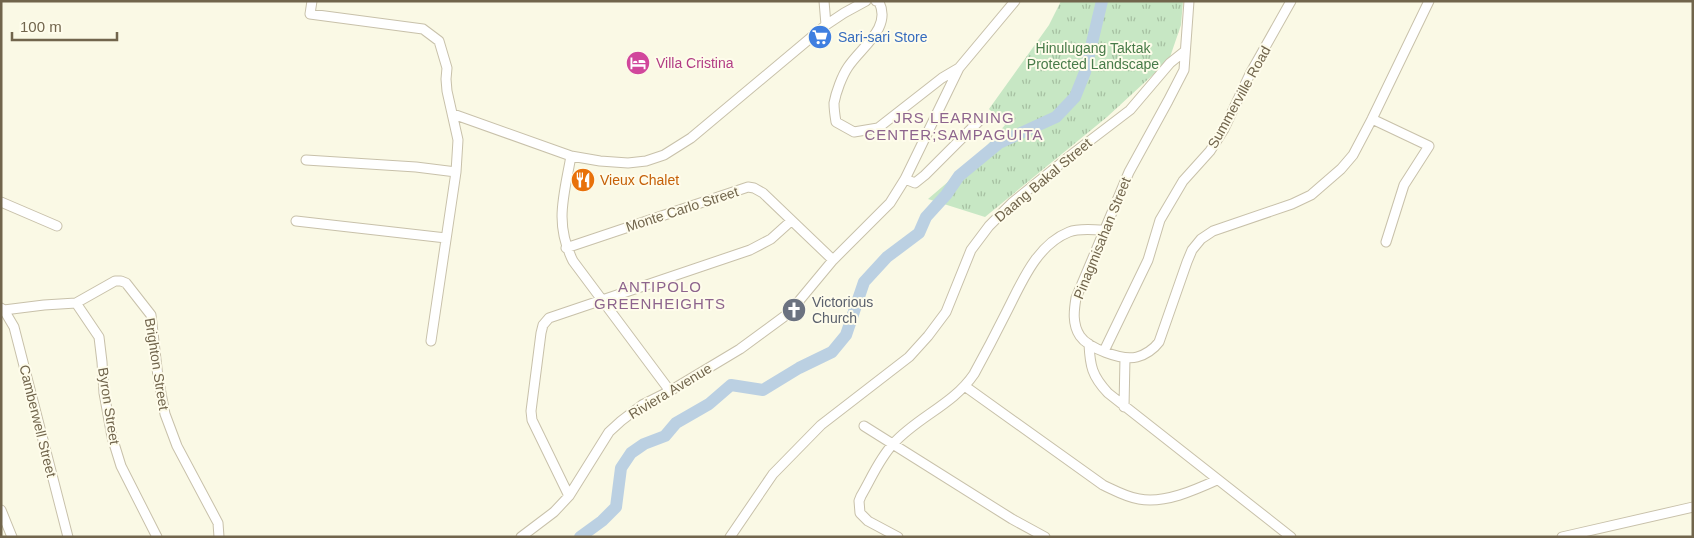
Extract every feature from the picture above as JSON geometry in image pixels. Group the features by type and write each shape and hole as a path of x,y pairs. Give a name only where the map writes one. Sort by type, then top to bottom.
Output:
{"street":[{"path":"312,1 310,14 423,29 439,41 447,68 447,91 458,140 456,172 431,342"},
{"path":"824,1 826,25"},
{"path":"453,114 571,156 628,163 646,161 664,156 691,138 826,25 866,1"},
{"path":"876,1 879,2 883,11 882,20 875,34 847,67 834,103 836,122 854,132 878,128 942,78 959,68 1015,1"},
{"path":"1185,51 1189,1"},
{"name":"Summerville Road","path":"1104,351 1148,260 1160,220 1183,181 1210,151 1224,129 1250,74 1291,1"},
{"path":"1291,537 1108,394 1096,380 1090,364 1089,344 1125,358 1137,357 1154,348 1159,342 1192,250 1201,239 1213,231 1292,204 1311,195 1341,169 1353,154 1372,119 1429,1"},
{"name":"Pinagmisahan Street","path":"1089,344 1080,337 1076,329 1074,314 1076,298 1129,172 1184,70 1185,51"},
{"name":"Daang Bakal Street","path":"730,537 773,474 821,425 909,357 928,336 946,312 971,250 988,226 1013,202 1130,110 1170,63 1185,51"},
{"name":"Riviera Avenue","path":"521,537 554,512 569,496 609,432 621,421 642,405 670,391 740,349 789,314 833,260 890,203 905,179 959,68"},
{"path":"905,179 915,182 925,175 982,118"},
{"path":"1372,119 1429,146 1404,185 1386,242"},
{"path":"571,156 563,201 561,226 566,248 573,261 670,391"},
{"path":"306,160 416,167 456,172"},
{"name":"Monte Carlo Street","path":"566,248 748,187 763,193 833,260"},
{"path":"1,202 57,226"},
{"path":"296,220 446,238"},
{"path":"569,496 532,420 531,411 541,333 543,326 549,318 627,290 750,250 771,239 792,221"},
{"path":"898,537 863,517 859,507 865,489 877,466 893,444 922,420 956,396 966,386 1024,278 1043,251 1069,232 1077,230 1103,230"},
{"name":"Brighton Street","path":"76,303 115,281 121,281 126,283 151,315 158,377 165,414 177,446 218,523 219,536"},
{"path":"3,309 76,303"},
{"name":"Byron Street","path":"76,303 99,337 104,393 110,428 121,466 157,537"},
{"name":"Camberwell Street","path":"3,309 14,326 67,537"},
{"path":"1124,407 1125,358"},
{"path":"966,386 1102,485 1122,494 1140,499 1159,499 1198,489 1217,480"},
{"path":"864,426 1012,519 1045,537"},
{"path":"1562,537 1693,506"},
{"path":"1,510 12,537"}],"green space":[{"name":"Hinulugang Taktak Protected Landscape","path":"1061,1 1183,1 1181,25 1169,60 1107,117 985,217 928,199 977,157 1005,125 989,109 1049,25"}],"waterway":[{"path":"580,537 602,521 616,507 621,468 631,453 644,444 665,436 676,423 709,404 731,385 763,390 799,368 832,352 846,335 864,282 887,257 919,233 926,217 946,195 959,176 999,143 1056,117 1075,97 1085,72 1102,1"}],"place":[{"name":"Sari-sari Store","path":"820,37"},
{"name":"Villa Cristina","path":"638,63"},
{"name":"Vieux Chalet","path":"583,180"},
{"name":"Victorious Church","path":"794,310"}],"district":[{"name":"JRS LEARNING CENTER;SAMPAGUITA","path":"954,126"},
{"name":"ANTIPOLO GREENHEIGHTS","path":"660,294"}]}
